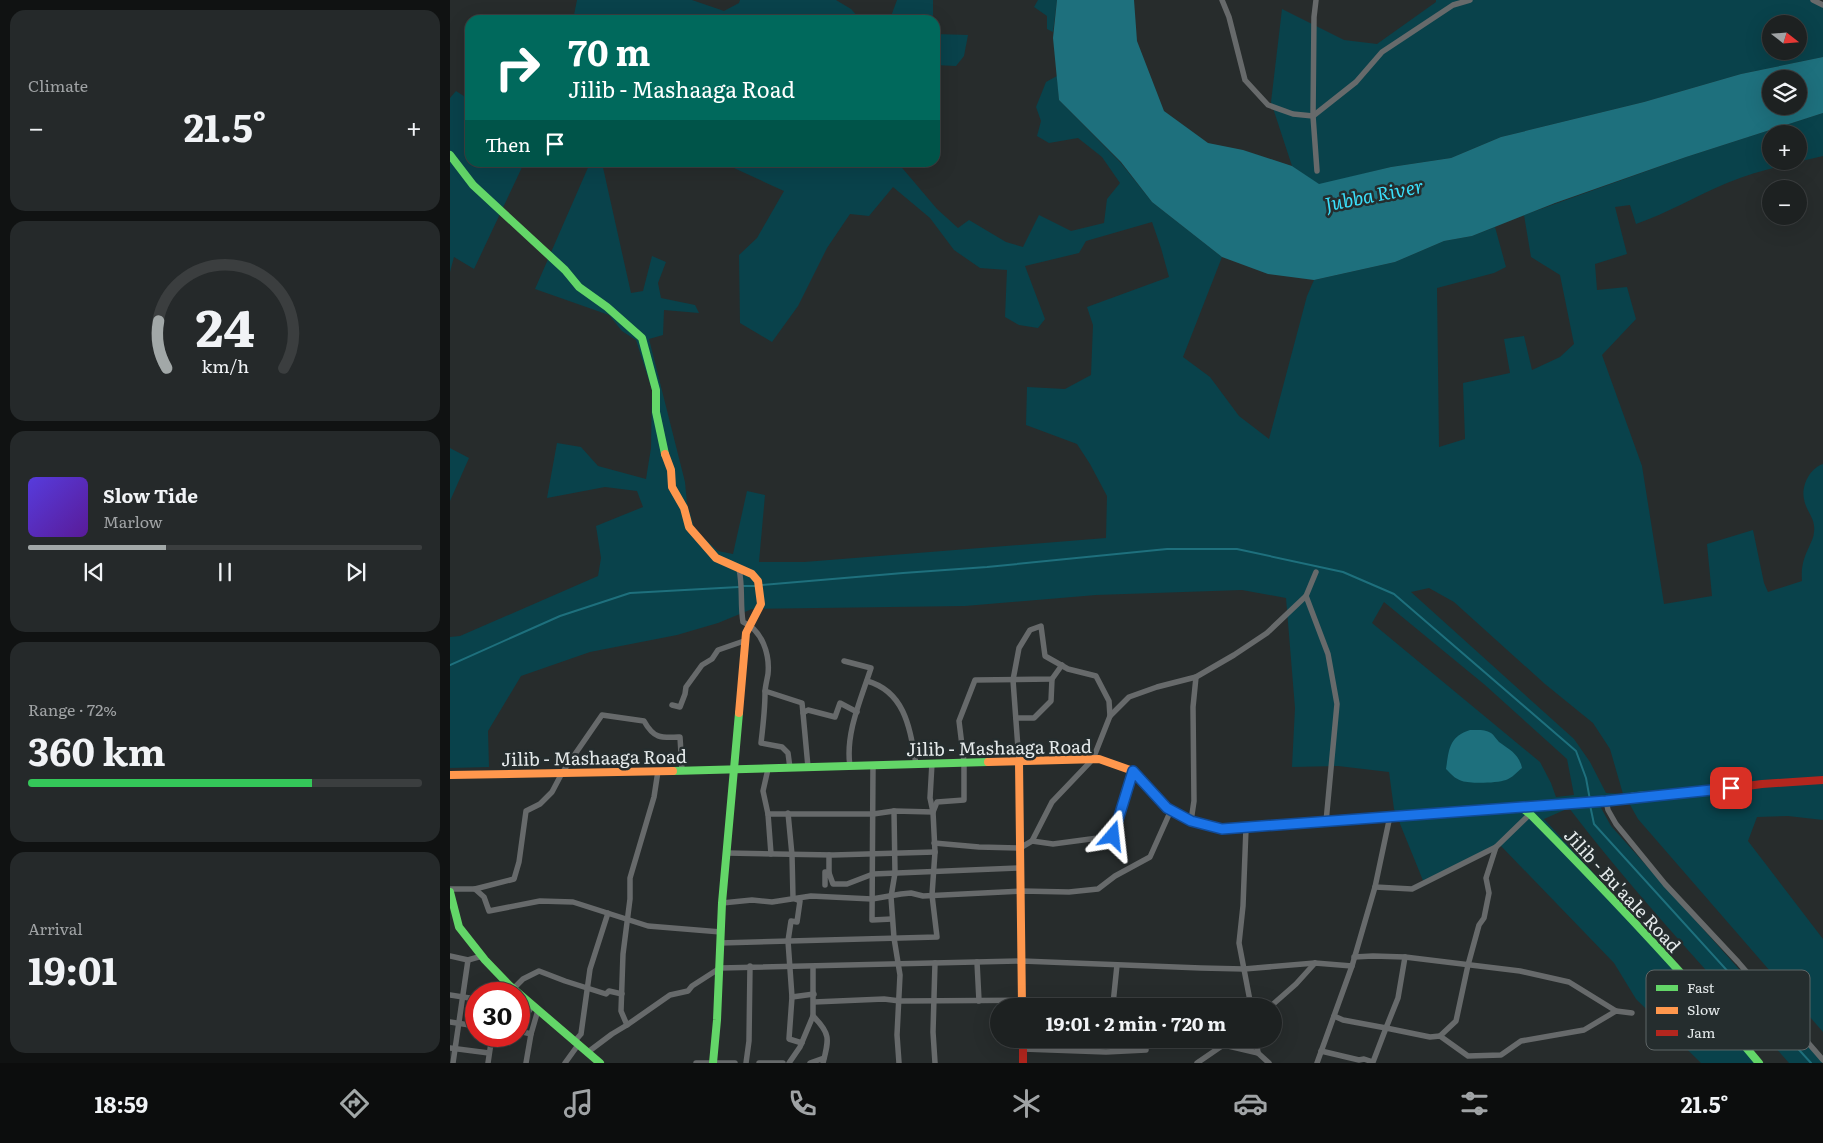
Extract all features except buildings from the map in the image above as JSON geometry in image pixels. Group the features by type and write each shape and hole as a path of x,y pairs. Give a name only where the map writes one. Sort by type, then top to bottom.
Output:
{"main road":[{"path":"450,155 472,186 565,270 579,287 642,338 656,390 656,412 662,444 671,470 672,487 684,508 689,527 716,558 752,574 758,581 761,604 746,633 744,641 743,672 722,903 720,968 713,1063"},
{"name":"Jilib - Mashaaga Road","path":"450,775 734,770 1093,759 1108,761 1133,771 1167,808 1191,821 1222,829 1584,802 1700,792 1762,784 1823,780"},
{"path":"1019,762 1022,998"},
{"name":"Jilib - Bu'aale Road","path":"1521,807 1604,890 1678,970"},
{"path":"450,891 460,927 490,967 506,982"},
{"path":"530,1002 600,1063"},
{"path":"1022,1048 1023,1063"},
{"name":"Jilib - Bu'aale Road","path":"1749,1050 1759,1063"}],"street":[{"path":"1222,0 1229,16 1245,80 1268,105 1293,114 1313,116 1356,82 1382,52 1453,5 1470,0"},
{"path":"1316,0 1314,17 1313,116 1318,171"},
{"path":"1813,0 1823,5"},
{"path":"739,569 743,622 750,625 762,638 767,656 766,708 761,743 782,748 788,753 790,768"},
{"path":"934,843 1020,848 1032,841 1052,802 1093,759 1110,716 1129,697 1157,687 1196,677 1234,656 1267,633 1306,596 1316,572"},
{"path":"1306,596 1328,654 1337,704 1326,822"},
{"path":"1019,762 1013,680 1019,648 1030,630 1041,626 1045,656 1068,669 1096,676 1109,701 1110,716"},
{"path":"672,705 680,707 689,681 702,665 712,659 718,650 744,641"},
{"path":"844,660 871,668 857,712 848,753 850,766"},
{"path":"1016,718 1034,718 1051,701 1052,679 1062,665"},
{"path":"1191,821 1194,800 1193,707 1196,677"},
{"path":"933,812 937,802 964,800 964,762 959,721 976,680 1052,679"},
{"path":"867,681 879,685 901,705 911,733 916,764"},
{"path":"765,692 802,703 808,768"},
{"path":"803,713 808,710 836,717 840,703 857,712"},
{"path":"450,891 475,889 514,879 526,811 540,804 552,792 562,773 602,715 644,721 650,732 662,738 680,737 682,770"},
{"path":"720,943 937,937 932,895 932,872 935,852 933,812 930,798 932,763"},
{"path":"873,765 872,920 892,920"},
{"path":"768,769 763,791 768,814 771,854"},
{"path":"627,1026 621,1011 630,878 654,797 658,771"},
{"path":"1032,841 1053,844 1113,836 1133,771"},
{"path":"1602,800 1616,824 1665,884 1745,970"},
{"path":"722,903 752,900 772,902 793,898 872,899 901,894 932,895 1021,891 1069,892 1098,889 1115,876 1150,856 1171,810"},
{"path":"894,811 895,873 891,897 894,938 899,964 900,1001 897,1026 899,1063"},
{"path":"768,814 933,812"},
{"path":"788,813 792,855 793,898"},
{"path":"1375,887 1412,889 1496,847 1530,814"},
{"path":"1317,1063 1352,966 1375,887 1390,816"},
{"path":"1246,828 1243,906 1239,943 1250,998"},
{"path":"1334,1016 1343,1020 1430,1037 1440,1036 1456,1021 1468,965 1479,925 1484,918 1489,893 1486,878 1496,847"},
{"path":"727,853 873,855 935,852"},
{"path":"829,855 828,873 833,884 832,897"},
{"path":"833,884 848,884 873,874 1020,868"},
{"path":"825,885 825,872 828,873"},
{"path":"475,889 484,897 489,911 540,901 573,902 648,926 720,932"},
{"path":"793,898 800,901 797,922 791,921 788,940 792,996 788,1039 802,1043"},
{"path":"565,1063 581,1034 590,969 608,913"},
{"path":"450,956 468,960 482,956"},
{"path":"1354,957 1405,957 1520,971 1569,982 1616,1011 1632,1013"},
{"path":"1321,1051 1373,1062 1398,998 1405,957"},
{"path":"453,1063 453,1049 468,960"},
{"path":"588,1052 670,994 688,991 692,986 720,968 1022,961 1244,969 1315,963 1352,966"},
{"path":"977,962 979,1000"},
{"path":"935,963 933,1032 935,1063"},
{"path":"1280,998 1315,963"},
{"path":"1114,998 1117,965"},
{"path":"746,1063 749,1041 750,966"},
{"path":"789,1063 802,1043 814,1016 813,967"},
{"path":"519,982 539,971 606,994 609,991 622,994"},
{"path":"792,996 814,994"},
{"path":"450,995 465,997"},
{"path":"814,1002 884,999 900,1001 990,1001"},
{"path":"530,1010 536,1007"},
{"path":"526,1063 536,1007"},
{"path":"1440,1036 1468,1056 1501,1055 1521,1041 1584,1030 1616,1011"},
{"path":"810,1063 823,1060 828,1043 827,1033 814,1016"},
{"path":"450,1022 465,1025"},
{"path":"1810,1045 1823,1060"},
{"path":"488,1063 490,1047"},
{"path":"1068,1048 1106,1052 1146,1050 1146,1048"},
{"path":"1198,1063 1204,1061 1220,1048"},
{"path":"1237,1048 1258,1053 1269,1063"},
{"path":"1257,1048 1258,1053"},
{"path":"453,1049 489,1053"},
{"path":"696,1063 735,1063"},
{"path":"759,1063 783,1063"}],"shaded area":[{"path":"577,0 692,0 724,11 739,3 740,0 836,0 851,9 856,15 574,15"},
{"path":"897,0 933,0 933,15 891,15"},
{"path":"1038,0 1057,0 1053,32 1047,29 1047,16 1034,7"},
{"path":"1436,0 1817,0 1823,3 1823,57 1741,74 1644,102 1501,137 1451,158 1391,167 1319,185 1292,166 1271,102 1282,9 1344,40 1377,44 1436,2"},
{"path":"940,34 968,35 964,56 956,66 940,65"},
{"path":"1057,76 1059,100 1121,163 1152,202 1222,257 1183,357 1210,377 1239,416 1269,439 1307,296 1314,280 1395,262 1444,241 1472,236 1495,227 1506,267 1494,273 1437,288 1439,447 1465,439 1463,383 1510,373 1504,339 1524,336 1532,370 1560,357 1574,344 1560,275 1531,257 1524,215 1686,157 1762,133 1762,170 1767,170 1739,178 1636,224 1630,205 1615,207 1627,254 1595,264 1597,290 1627,287 1636,319 1602,355 1642,466 1664,604 1712,596 1707,544 1753,530 1764,583 1768,592 1802,581 1805,556 1814,534 1812,519 1805,504 1803,494 1805,483 1810,473 1823,464 1823,820 1788,816 1757,817 1748,841 1823,939 1823,1032 1810,1017 1810,970 1769,970 1638,819 1629,803 1600,806 1611,826 1740,970 1706,970 1649,906 1569,808 1544,819 1681,970 1646,970 1646,1009 1636,999 1614,963 1501,846 1424,883 1394,809 1389,772 1338,766 1292,767 1295,708 1286,598 1242,590 1096,595 965,606 752,609 718,623 677,635 590,652 521,676 488,731 489,767 450,768 450,637 460,636 598,576 601,558 596,526 643,507 637,491 605,487 547,498 557,443 581,447 598,466 646,479 651,448 652,390 636,340 622,331 609,315 535,289 588,167 603,167 631,293 643,291 652,256 666,262 658,283 661,298 695,305 699,313 664,310 663,335 649,339 685,482 687,503 695,530 718,551 733,554 747,491 765,495 759,562 804,562 1106,538 1107,496 1077,444 1026,425 1027,387 1065,389 1091,375 1093,325 1087,307 1169,277 1152,222 1086,241 1079,253 1025,266 1045,319 1038,328 1019,325 1005,317 1007,270 980,268 954,250 930,218 893,187 869,216 850,214 827,248 798,306 772,342 740,323 739,255 757,238 784,191 732,167 901,167 937,209 958,228 969,220 1006,242 1023,247 1039,215 1071,231 1104,223 1107,199 1120,183 1102,157 1078,138 1049,143 1037,136 1041,121 1036,107 1046,82","holes":["1429,588 1454,602 1545,684 1593,723 1610,749 1623,794 1606,793 1590,762 1574,739 1411,592","1384,602 1485,685 1567,759 1574,795 1556,797 1540,762 1372,623"]},
{"path":"456,91 465,97 465,167 522,167 474,269 454,257 450,272 450,98"},
{"path":"1823,113 1823,156 1807,160 1807,125 1786,125"},
{"path":"450,448 469,458 450,501"},
{"path":"1810,1048 1823,1063 1789,1063 1777,1050 1810,1050"},
{"path":"1688,1050 1751,1050 1762,1063 1701,1063"}],"water":[{"name":"Jubba River","path":"1057,0 1134,0 1137,41 1164,111 1208,143 1243,150 1292,166 1319,184 1391,167 1451,158 1501,137 1644,102 1741,74 1823,57 1823,113 1786,125 1762,125 1762,133 1555,203 1472,236 1444,241 1395,262 1314,280 1268,274 1222,257 1152,202 1121,162 1059,100 1053,38"},
{"path":"1470,730 1484,730 1491,733 1516,756 1522,768 1508,779 1497,782 1471,783 1455,777 1446,769 1449,750 1458,736"}],"waterway":[{"path":"761,585 987,567 1167,549 1237,549 1343,572 1394,594 1576,751 1586,778 1590,800"},
{"path":"743,586 756,586"},
{"path":"450,665 560,616 630,593 739,587"},
{"path":"1590,805 1594,824 1727,970"},
{"path":"1799,1050 1811,1063"}],"traffic: fast":[{"path":"450,155 473,185 565,270 579,287 607,307 642,338 656,390 656,412 665,454"},
{"path":"713,1063 717,1020 722,903 739,713"},
{"path":"673,771 988,762"},
{"path":"1302,823 1606,801 1637,796 1702,792"},
{"path":"1521,807 1560,844 1678,970"},
{"path":"450,892 459,927 485,960 509,985 600,1063"},
{"path":"1748,1050 1759,1063"}],"traffic: slow":[{"path":"665,454 671,470 672,487 684,508 689,527 716,558 752,574 758,581 761,604 746,633 739,713"},
{"path":"988,762 1099,759 1133,771 1161,801"},
{"path":"1019,762 1022,998"},
{"path":"450,775 673,771"}],"traffic: jam":[{"path":"1702,792 1762,784 1823,780"},
{"path":"1161,801 1175,813 1191,821 1209,826 1246,828 1302,823"},
{"path":"1023,1048 1023,1063"}],"route":[{"path":"1113,836 1133,771 1167,808 1191,821 1222,829 1598,800 1606,801 1638,796 1731,788"}]}
